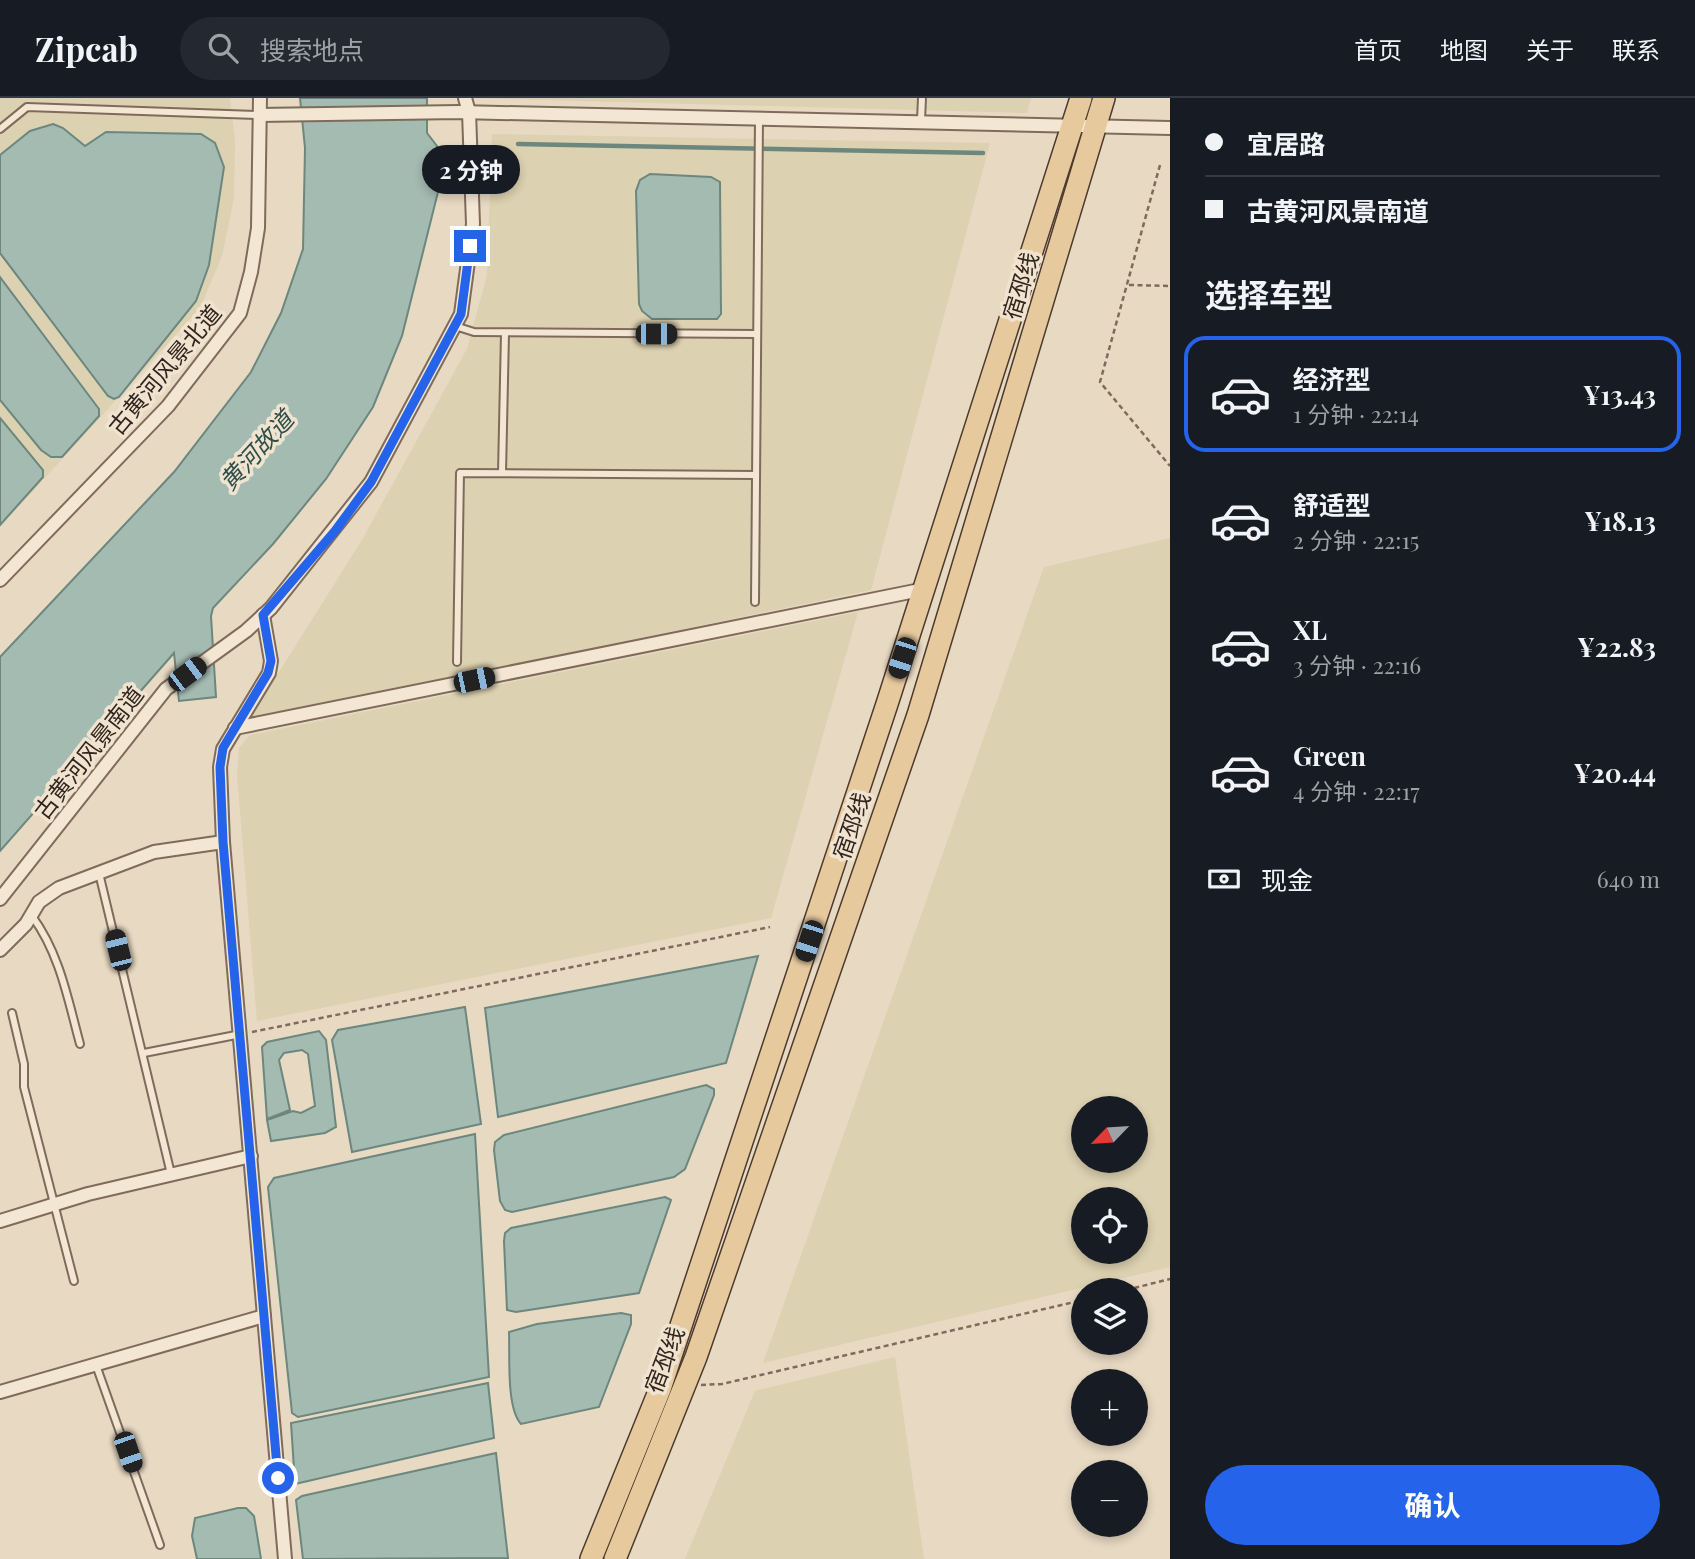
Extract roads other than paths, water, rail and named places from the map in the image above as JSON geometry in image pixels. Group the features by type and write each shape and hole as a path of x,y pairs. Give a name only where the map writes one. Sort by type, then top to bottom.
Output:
{"main road":[{"name":"宿邳线","path":"591,1559 660,1389 925,589 1081,98"},
{"name":"宿邳线","path":"615,1559 684,1386 918,715 1104,98"}],"street":[{"name":"古黄河风景北道","path":"0,580 168,406 240,313 251,272 258,228 260,98"},
{"name":"古黄河风景南道","path":"0,899 166,689 263,615 335,531 371,482 461,314 472,224 465,98"},
{"path":"259,116 464,112 921,120 1170,128"},
{"path":"235,728 925,589"},
{"path":"263,615 271,661 268,673 223,748 220,767 223,842 242,1034 285,1559"},
{"path":"0,950 32,915 39,902 59,888 154,852 223,842"},
{"path":"0,1221 251,1156"},
{"path":"0,1392 264,1316"}],"lane":[{"path":"921,120 922,100"},
{"path":"0,129 27,107 259,116"},
{"path":"755,602 759,117"},
{"path":"455,326 474,332 505,333 757,334"},
{"path":"502,473 505,333"},
{"path":"457,662 460,473 756,475"},
{"path":"99,873 144,1053 171,1176"},
{"path":"32,915 45,934 61,972 80,1044"},
{"path":"12,1013 24,1064 24,1087 74,1281"},
{"path":"144,1053 242,1034"},
{"path":"95,1364 160,1545"}],"water":[{"name":"黄河故道","path":"300,98 427,98 427,133 437,146 438,192 402,336 373,407 326,479 273,544 213,608 211,616 216,697 179,701 174,653 0,851 0,657 174,472 251,372 281,313 303,249 305,148"},
{"path":"53,124 63,128 85,146 106,132 201,134 215,143 224,167 209,265 196,301 119,397 114,399 108,396 0,253 0,155 30,131"},
{"path":"650,174 711,177 720,182 721,314 717,319 652,319 642,311 639,304 636,191 640,180"},
{"path":"0,277 99,409 99,416 62,457 51,457 41,450 0,400"},
{"path":"0,418 43,470 43,477 0,525"},
{"path":"758,956 726,1063 498,1117 485,1008"},
{"path":"465,1007 481,1124 352,1152 332,1040 338,1030"},
{"path":"319,1031 326,1040 336,1127 325,1133 271,1141 267,1120 293,1111 301,1113 315,1106 308,1054 302,1050 284,1053 279,1060 290,1110 267,1119 262,1047 267,1042"},
{"path":"706,1085 714,1089 714,1095 685,1169 674,1177 512,1212 505,1210 500,1201 494,1150 495,1142 504,1135"},
{"path":"475,1134 489,1377 298,1417 292,1413 268,1187 274,1178"},
{"path":"665,1197 671,1200 639,1293 516,1312 507,1310 504,1241 505,1233 511,1228"},
{"path":"621,1313 631,1315 631,1324 599,1407 521,1424 516,1416 511,1394 509,1332 537,1324"},
{"path":"488,1383 494,1438 295,1484 291,1423"},
{"path":"496,1453 508,1558 303,1559 296,1500 302,1496"},
{"path":"246,1508 254,1516 261,1559 197,1559 192,1536 195,1518"}],"waterway":[{"path":"518,144 983,153"}]}
